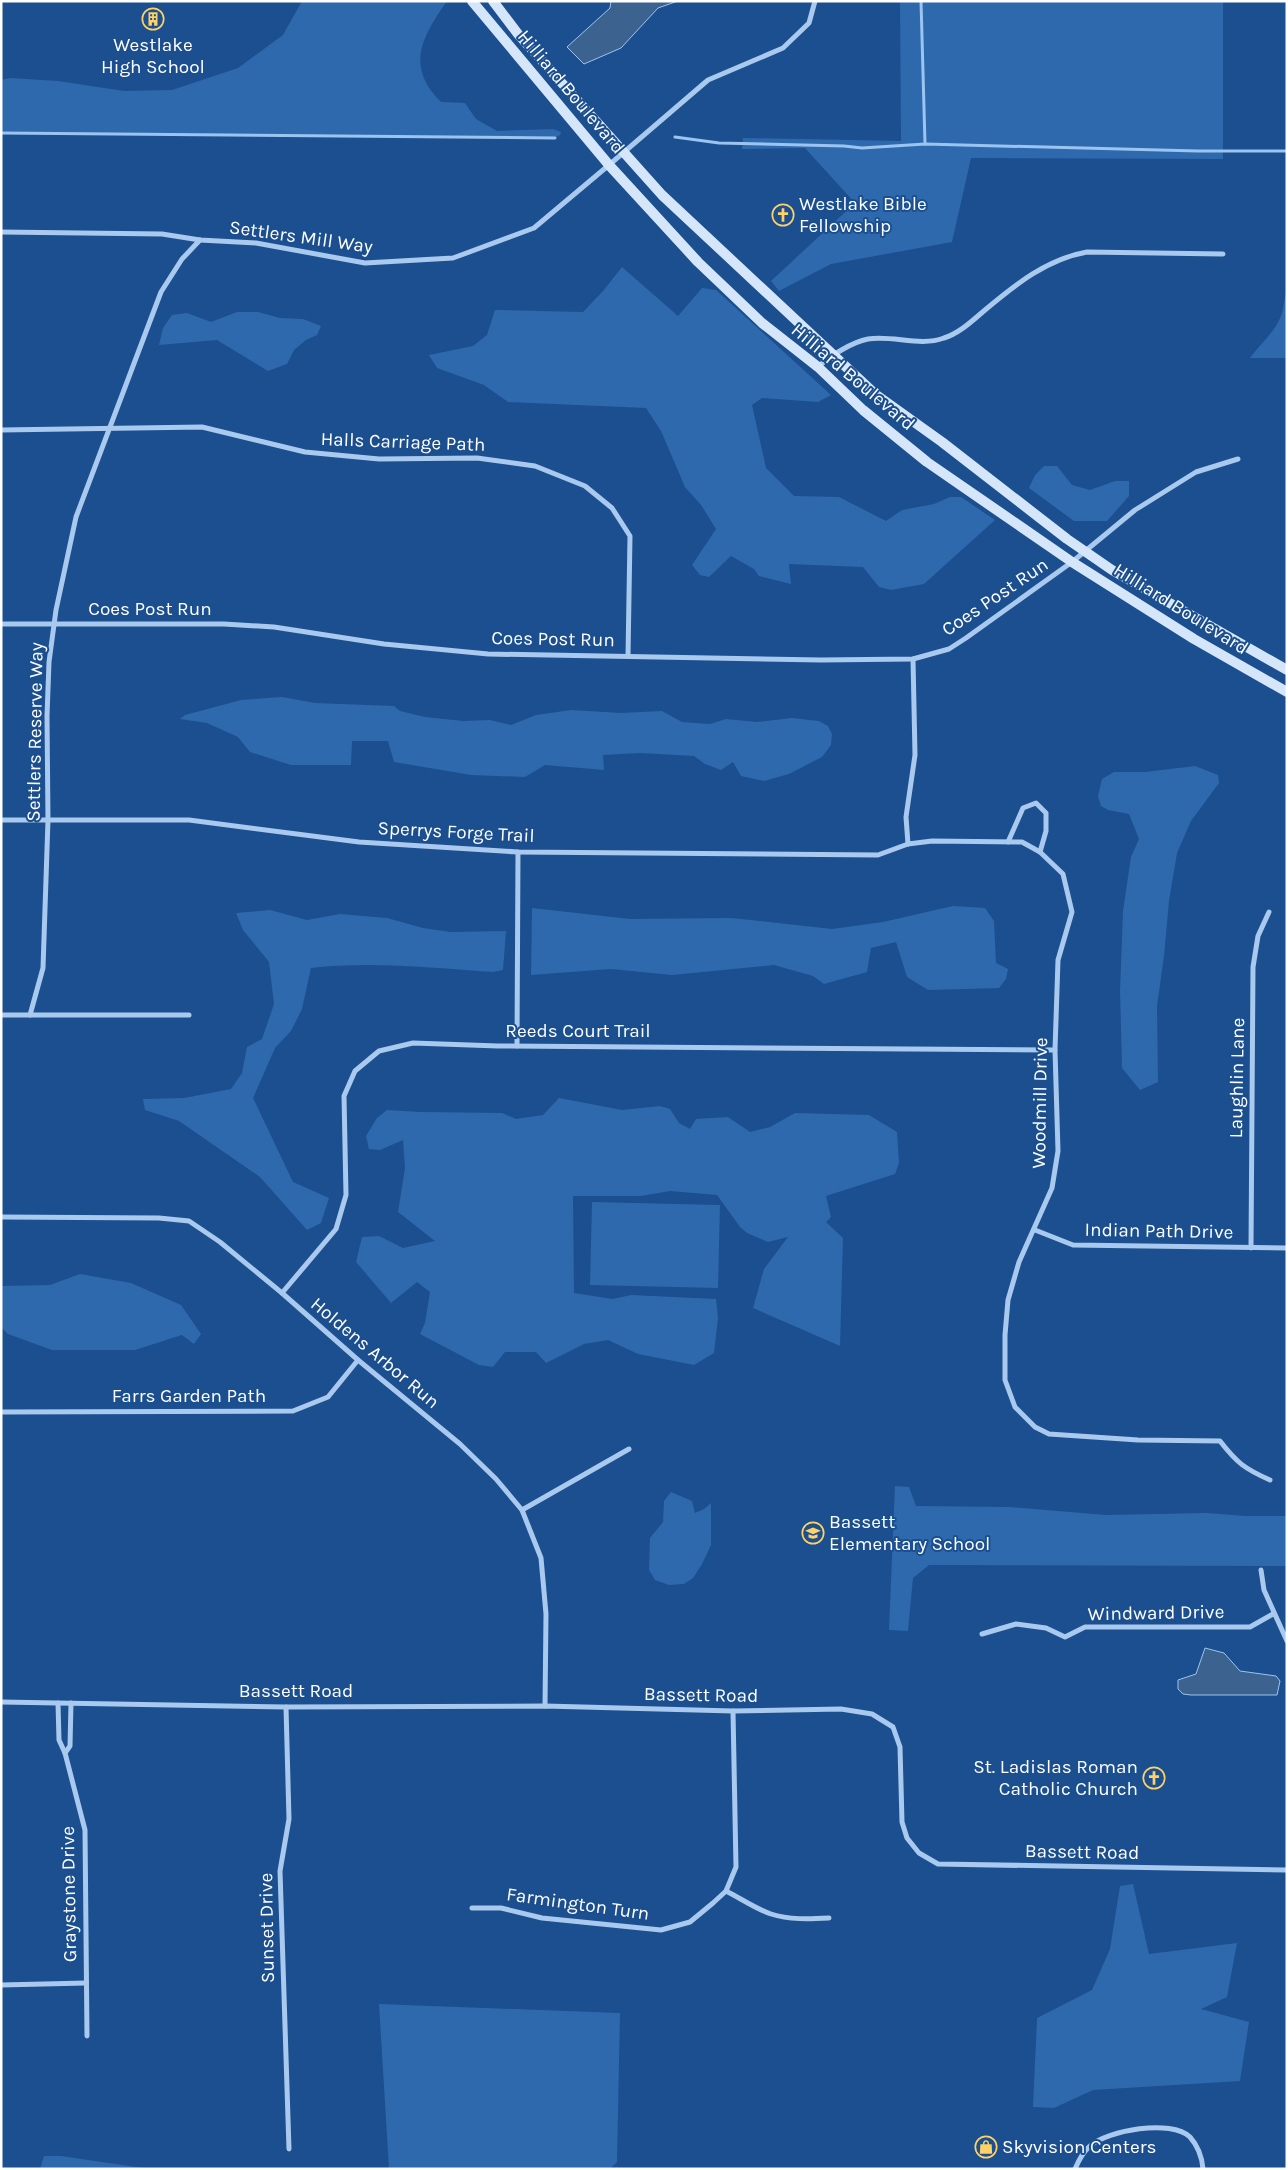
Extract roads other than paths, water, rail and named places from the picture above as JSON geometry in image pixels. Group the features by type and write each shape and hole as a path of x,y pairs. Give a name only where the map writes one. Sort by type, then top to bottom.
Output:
{"main road":[{"name":"Hilliard Boulevard","path":"493,1 518,34 667,200 875,394 942,442 1085,552 1112,570 1287,670"},
{"name":"Hilliard Boulevard","path":"476,3 609,166 698,262 762,323 818,367 864,410 927,462 1074,561 1194,639 1287,692"}],"street":[{"name":"Settlers Mill Way","path":"1,232 162,234 200,240 256,243 365,263 453,258 534,228 708,80 783,48 809,23 815,1"},
{"name":"Settlers Reserve Way","path":"30,1015 43,968 48,820 48,662 53,624 76,517 161,292 182,259 200,240"},
{"path":"818,367 832,355 868,339 931,342 946,338 964,328 1022,279 1069,255 1087,252 1223,254"},
{"name":"Halls Carriage Path","path":"1,430 202,427 304,452 379,459 477,458 535,466 585,486 612,508 630,536 628,656"},
{"name":"Coes Post Run","path":"1,624 234,624 274,627 384,644 488,654 821,660 913,659 949,649 1074,561 1135,510 1196,472 1238,459"},
{"path":"908,844 906,817 916,755 913,659"},
{"path":"1008,842 1023,808 1036,803 1046,813 1046,831 1040,852"},
{"name":"Sperrys Forge Trail","path":"1,820 189,820 359,842 518,852 878,855 908,844 932,841 1008,842"},
{"name":"Woodmill Drive","path":"1008,842 1022,842 1040,852 1063,874 1072,912 1058,960 1055,1050 1058,1151 1052,1188 1035,1230 1019,1262 1008,1300 1005,1335 1005,1380 1015,1407 1035,1427 1049,1434 1138,1440 1220,1441 1242,1466 1270,1480"},
{"path":"517,1046 518,852"},
{"name":"Laughlin Lane","path":"1250,1248 1253,967 1258,936 1268,912"},
{"path":"1,1015 188,1015"},
{"name":"Reeds Court Trail","path":"282,1293 336,1229 346,1195 344,1096 355,1071 379,1051 413,1043 517,1046 1055,1050"},
{"name":"Holdens Arbor Run","path":"1,1217 159,1218 189,1221 220,1242 282,1293 358,1360 460,1444 496,1479 522,1510 541,1558 546,1614 545,1706"},
{"name":"Indian Path Drive","path":"1035,1230 1073,1245 1287,1248"},
{"name":"Farrs Garden Path","path":"1,1412 293,1411 328,1397 358,1360"},
{"path":"522,1510 629,1450"},
{"path":"1261,1570 1264,1590 1273,1614 1287,1641"},
{"name":"Windward Drive","path":"982,1634 1016,1624 1046,1628 1065,1637 1085,1627 1250,1627 1273,1614"},
{"name":"Bassett Road","path":"1,1702 286,1707 545,1706 733,1711 841,1709 872,1714 893,1727 900,1747 902,1822 907,1838 919,1853 938,1864 1287,1870"},
{"name":"Graystone Drive","path":"58,1703 59,1740 65,1753 85,1830 87,2036"},
{"name":"Graystone Drive","path":"65,1753 70,1746 71,1703"},
{"name":"Sunset Drive","path":"286,1707 289,1819 280,1871 289,2149"},
{"name":"Farmington Turn","path":"472,1908 501,1908 542,1918 661,1930 690,1922 726,1891 736,1867 733,1711"},
{"path":"726,1891 748,1901 761,1910 782,1917 829,1918"},
{"path":"1,1985 86,1983"},
{"path":"1075,2169 1090,2146 1105,2138 1119,2132 1170,2128 1190,2137 1202,2156 1203,2169"}],"waterway":[{"path":"921,1 925,144"},
{"path":"1,133 555,138"},
{"path":"675,137 719,143 862,148 925,144 1198,151 1287,151"}],"place":[{"name":"Westlake High School","path":"153,19"},
{"name":"Westlake Bible Fellowship","path":"783,215"},
{"name":"Bassett Elementary School","path":"813,1533"},
{"name":"St. Ladislas Roman Catholic Church","path":"1154,1778"},
{"name":"Skyvision Centers","path":"986,2147"}]}
